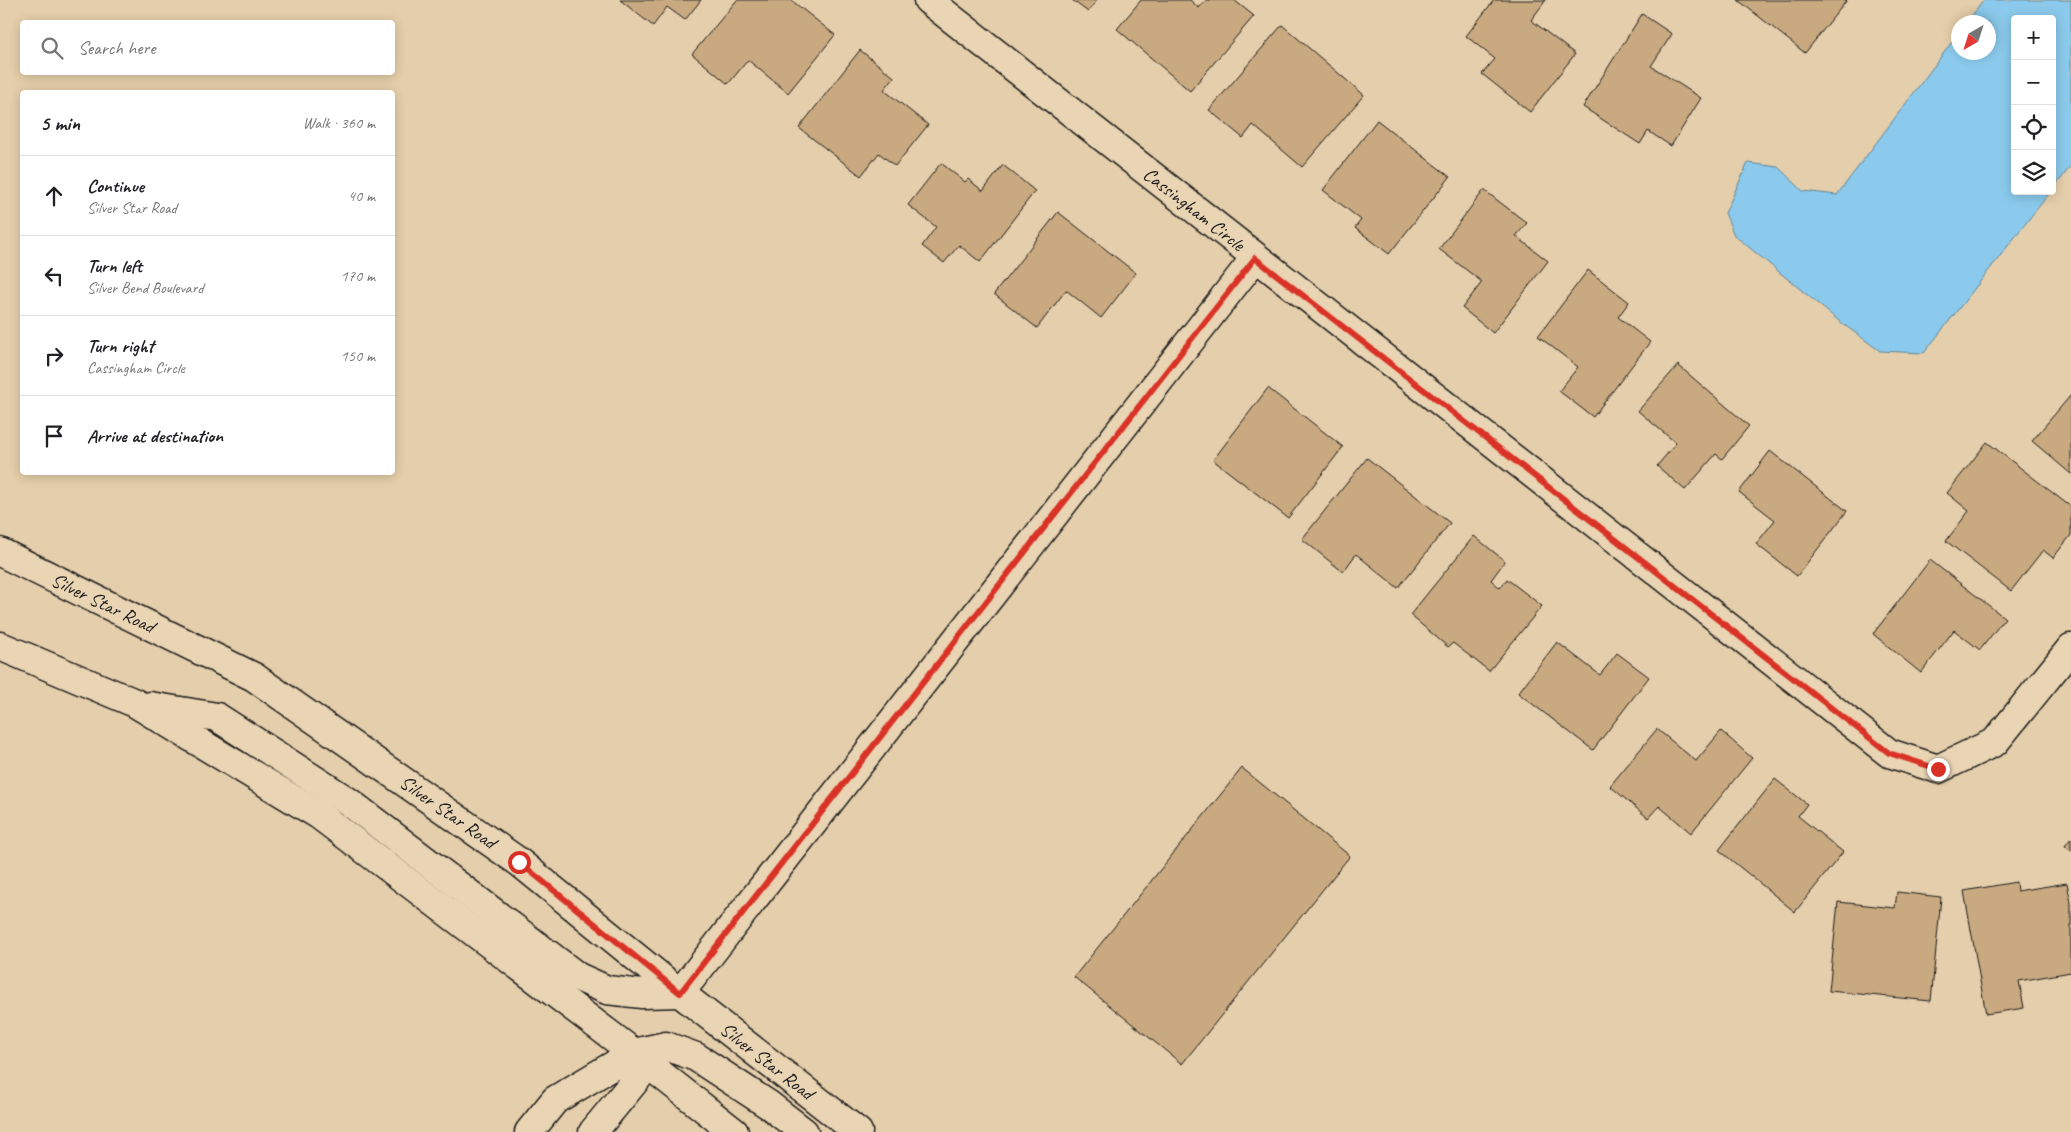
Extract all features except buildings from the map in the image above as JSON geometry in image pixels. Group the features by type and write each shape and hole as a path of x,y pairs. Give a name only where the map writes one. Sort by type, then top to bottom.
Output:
{"main road":[{"name":"Cassingham Circle","path":"928,0 1889,753 1938,769 1995,742 2071,648"},
{"path":"135,703 217,717 349,802 578,977 607,990 642,994 680,993 1255,258"},
{"name":"Silver Star Road","path":"0,552 254,678 519,862 680,993 858,1132"},
{"path":"0,646 135,703 319,815 641,1059 734,1132"},
{"path":"528,1132 556,1100 666,1046 696,1057 769,1105 804,1132"},
{"path":"593,1132 641,1059"}],"water":[{"path":"1984,0 2071,0 2071,166 2056,185 2056,15 2011,15 2011,195 2048,195 1924,353 1880,351 1839,321 1734,235 1725,213 1748,163 1778,167 1803,191 1837,195 1951,43 1951,60 1996,60 1996,15 1972,15"}],"route":[{"path":"519,862 680,993 1255,258 1889,753 1938,769"}]}
